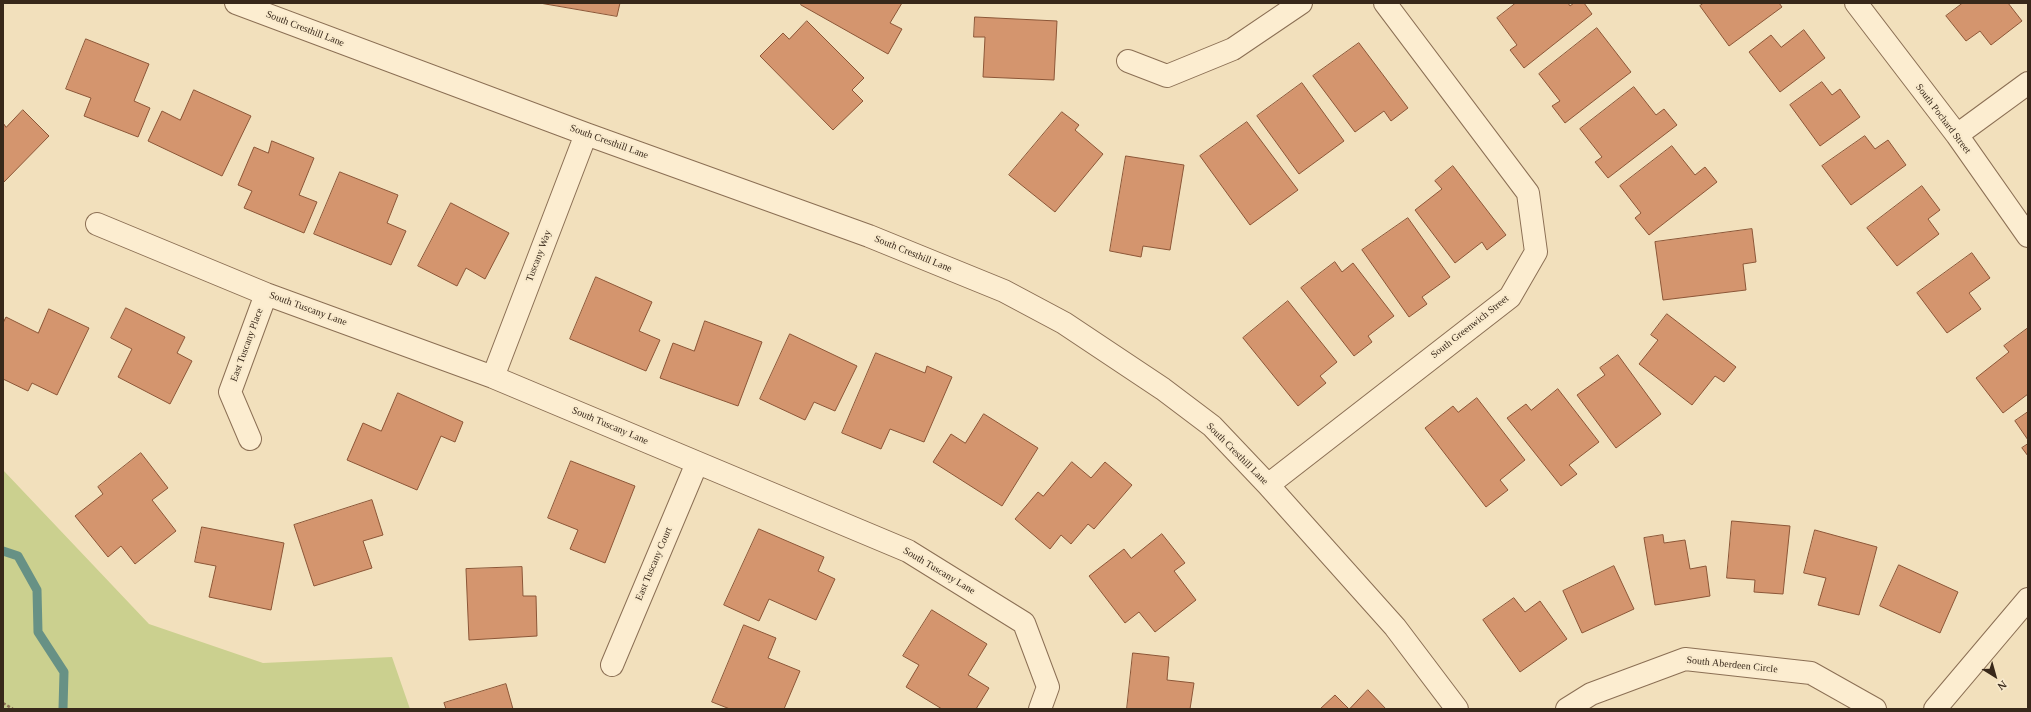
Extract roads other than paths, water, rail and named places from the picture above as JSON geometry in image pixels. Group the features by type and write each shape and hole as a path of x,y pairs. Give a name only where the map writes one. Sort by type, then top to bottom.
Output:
{"street":[{"name":"South Cresthill Lane","path":"236,3 586,134 869,236 1004,291 1064,323 1163,389 1212,426 1268,485 1395,627 1457,709"},
{"path":"1128,61 1167,76 1232,49 1301,3"},
{"name":"South Greenwich Street","path":"1268,485 1510,297 1536,252 1528,193 1385,3"},
{"name":"South Pochard Street","path":"1856,3 1956,136 2028,236"},
{"path":"1956,136 2028,84"},
{"name":"Tuscany Way","path":"493,377 586,134"},
{"name":"South Tuscany Lane","path":"97,224 266,294 493,377 908,551 1024,623 1048,687 1040,709"},
{"name":"East Tuscany Place","path":"250,439 230,392 266,294"},
{"name":"East Tuscany Court","path":"612,665 697,463"},
{"path":"1935,709 2028,599"},
{"name":"South Aberdeen Circle","path":"1567,709 1591,694 1685,659 1811,673 1875,709"}],"waterway":[{"path":"3,551 18,556 37,590 38,632 64,672 63,709"}]}
